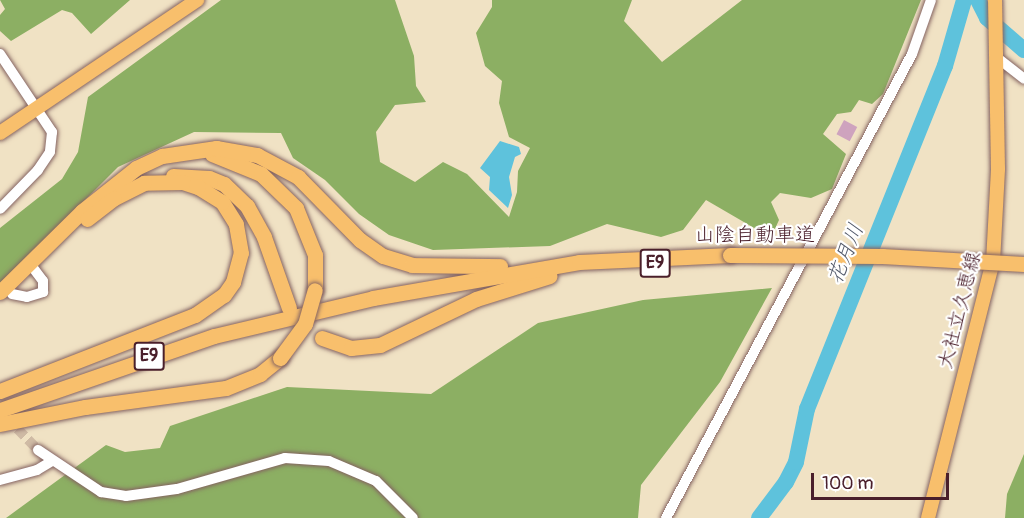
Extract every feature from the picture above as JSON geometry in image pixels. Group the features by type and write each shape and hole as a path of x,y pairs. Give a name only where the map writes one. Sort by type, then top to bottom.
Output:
{"highway":[{"path":"4,296 121,178 162,156 188,151 235,150 274,163 319,196 360,240 383,256 412,265 452,268 579,265"},
{"path":"0,424 85,407 226,388 260,374 280,358 305,324 315,290 311,238 286,195 246,166 188,151"},
{"path":"33,268 114,198 144,183 195,174 224,184 237,194 257,220 296,310"},
{"path":"0,391 195,315 224,296 234,282 240,237 231,213 222,202 183,182 144,183"},
{"name":"山陰自動車道","path":"296,310 443,284 579,265 731,258 882,256 1024,263"},
{"name":"山陰自動車道","path":"731,258 1024,269"},
{"path":"321,338 351,348 381,345 499,290 579,265"},
{"name":"E9","path":"0,410 129,363 296,310"}],"main road":[{"path":"0,133 40,109 197,0"},
{"name":"大社立久恵線","path":"928,518 993,262 998,170 995,6"}],"street":[{"path":"666,518 912,54 931,0"},
{"path":"0,54 40,109 52,132 50,152 0,209"},
{"path":"995,56 1024,79"},
{"path":"993,262 1024,263"},
{"path":"4,296 27,297 43,292 43,281 33,268"},
{"path":"39,450 52,461 101,492 126,496 160,493 268,462 303,457 329,461 376,482 413,518"},
{"path":"0,480 37,470 52,461"}],"green space":[{"path":"0,0 130,0 91,34 72,13 62,10 11,41 0,31 0,15 5,9"},
{"path":"221,0 395,0 414,56 416,86 426,102 395,105 376,132 380,162 415,182 443,162 467,174 509,217 517,192 518,171 530,148 509,137 499,103 502,81 485,66 476,33 492,7 492,0 632,0 624,21 662,62 742,0 921,0 883,94 872,104 859,100 851,112 837,114 823,134 846,154 832,189 811,198 780,193 771,202 779,220 774,231 761,232 706,200 683,230 661,237 607,224 550,246 433,250 389,235 359,214 325,180 293,158 281,133 194,132 118,167 0,285 0,228 62,179 78,152 88,97"},
{"path":"772,288 720,382 641,485 638,518 6,518 106,445 125,452 160,448 170,426 287,387 431,394 538,323 643,300"},
{"path":"1024,454 1024,518 1005,518 1007,494"}],"water":[{"path":"500,141 519,147 521,154 515,157 509,177 512,195 508,208 489,190 490,177 480,168"}],"building":[{"path":"844,120 857,127 850,141 836,134"}],"waterway":[{"name":"花月川","path":"759,518 786,482 796,462 807,409 945,66 964,0"},
{"path":"978,0 987,18 1024,50"}],"tunnel":[{"path":"7,418 38,450"}]}
